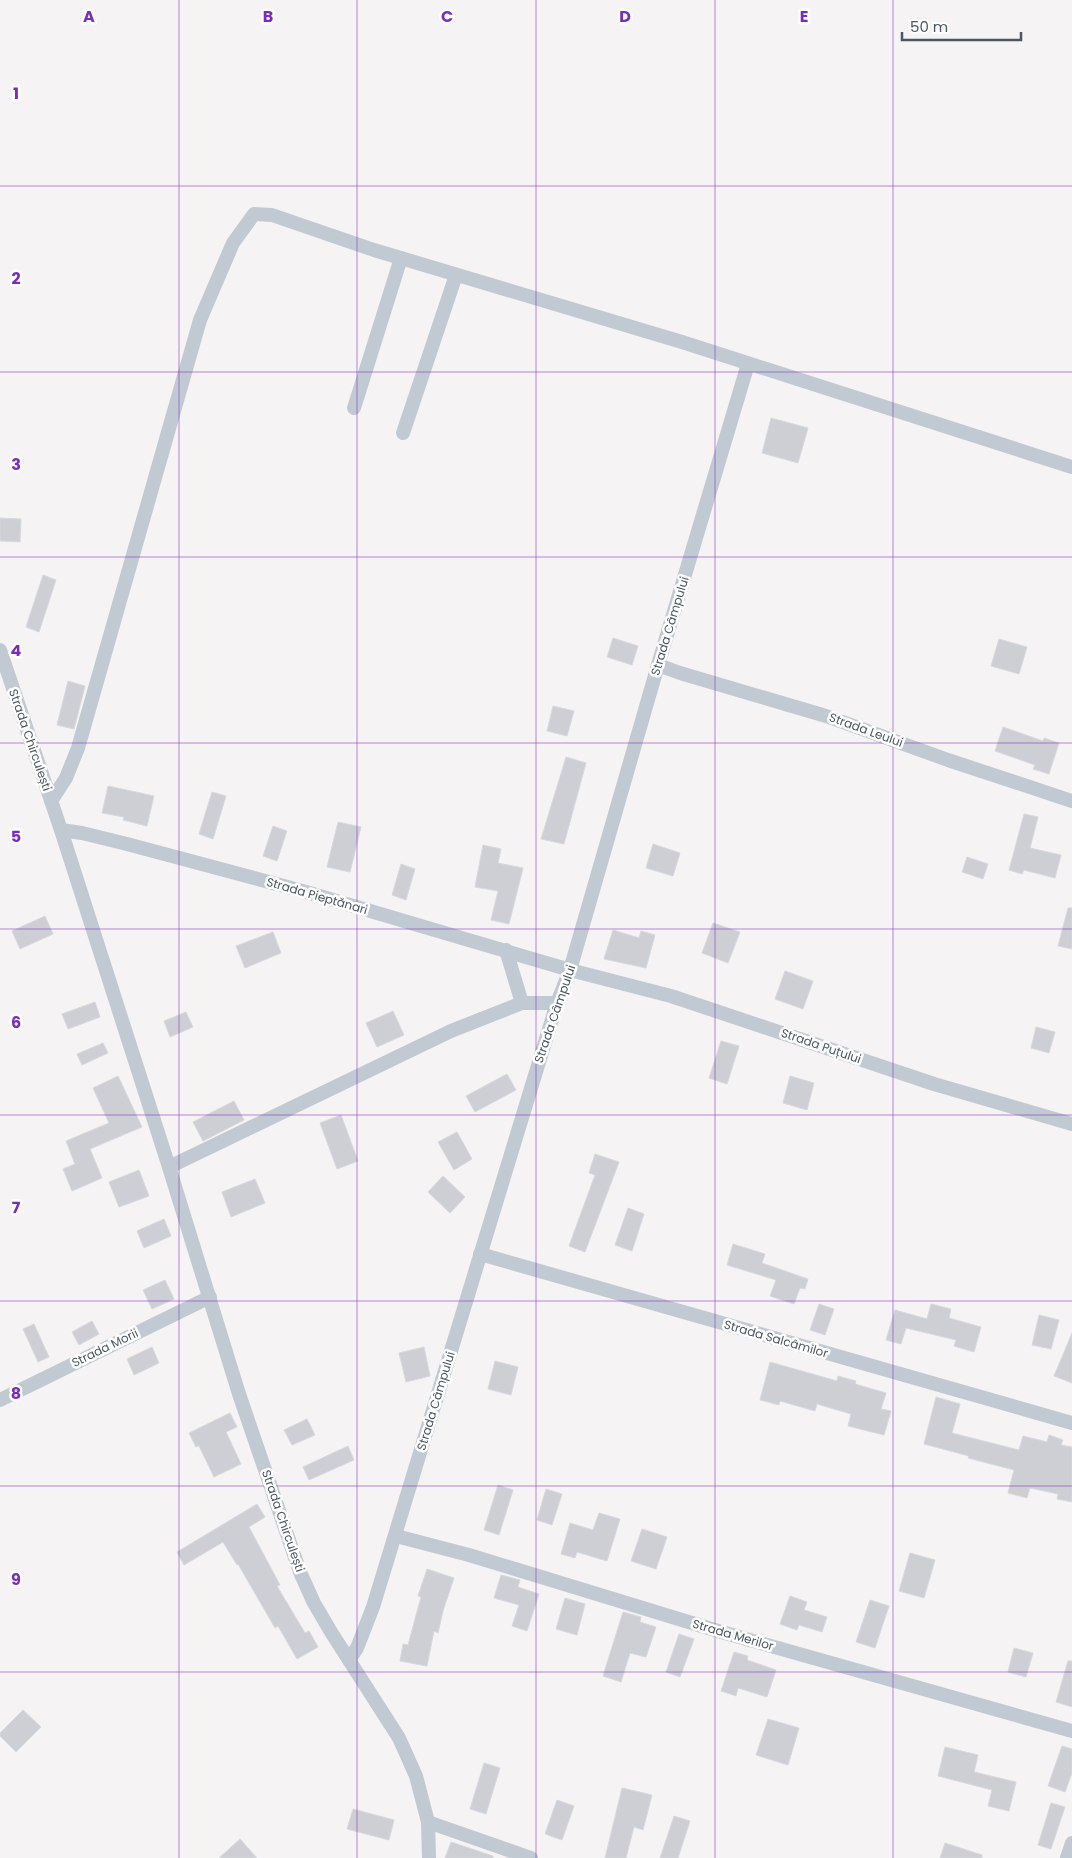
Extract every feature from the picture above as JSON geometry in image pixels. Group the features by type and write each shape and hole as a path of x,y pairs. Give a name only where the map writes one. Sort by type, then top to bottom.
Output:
{"street":[{"path":"51,801 66,778 78,748 200,320 233,243 254,214 272,215 401,258 748,364 1072,467"},
{"path":"354,408 401,258"},
{"path":"404,433 456,275"},
{"name":"Strada Câmpului","path":"348,1660 357,1648 373,1607 396,1536 557,1003 570,970 658,665 748,364"},
{"name":"Strada Chirculești","path":"0,650 61,830 170,1167 239,1394 300,1572 314,1603 348,1660 399,1738 416,1776 428,1822 429,1858"},
{"name":"Strada Leului","path":"658,665 826,716 948,760 1072,801"},
{"name":"Strada Pieptănari","path":"61,830 127,844 269,882 570,970"},
{"path":"506,950 522,1003"},
{"name":"Strada Puțului","path":"570,970 671,996 934,1084 1072,1124"},
{"path":"170,1167 452,1031 522,1003 557,1003"},
{"name":"Strada Salcâmilor","path":"480,1254 1072,1423"},
{"name":"Strada Morii","path":"0,1400 210,1297"},
{"name":"Strada Merilor","path":"396,1536 468,1555 718,1631 1072,1731"},
{"path":"428,1822 531,1858"},
{"path":"1067,1858 1072,1843"}],"building":[{"path":"771,418 808,428 798,463 762,453"},
{"path":"0,518 21,519 20,542 0,541"},
{"path":"43,575 56,580 39,632 26,627"},
{"path":"613,638 638,646 632,665 607,657"},
{"path":"999,639 1027,647 1019,674 991,666"},
{"path":"68,681 85,686 74,729 57,725"},
{"path":"553,706 574,711 567,736 547,731"},
{"path":"1003,727 1043,741 1044,738 1059,743 1049,774 1033,769 1035,765 995,751"},
{"path":"566,757 586,763 564,844 541,839"},
{"path":"108,786 154,796 147,826 123,820 124,817 102,813"},
{"path":"212,792 226,796 213,839 199,834"},
{"path":"1024,814 1038,817 1030,848 1061,855 1055,878 1024,870 1022,874 1009,870"},
{"path":"338,822 361,827 350,872 327,867"},
{"path":"273,826 287,831 277,861 263,856"},
{"path":"653,844 680,853 673,876 646,868"},
{"path":"483,845 501,849 498,863 523,868 509,924 491,920 498,891 475,887"},
{"path":"967,857 988,864 983,879 962,872"},
{"path":"401,864 415,869 406,900 392,895"},
{"path":"1068,908 1072,908 1072,949 1058,946"},
{"path":"45,916 53,934 20,949 12,931"},
{"path":"713,923 740,932 728,963 702,953"},
{"path":"613,930 639,938 641,931 655,935 646,968 604,959"},
{"path":"273,932 281,953 245,968 236,946"},
{"path":"785,971 813,981 803,1009 775,999"},
{"path":"95,1002 100,1017 68,1029 62,1014"},
{"path":"393,1011 404,1035 377,1047 366,1023"},
{"path":"186,1012 193,1027 170,1037 164,1021"},
{"path":"1036,1027 1055,1032 1049,1053 1031,1048"},
{"path":"721,1041 739,1046 727,1084 709,1078"},
{"path":"103,1043 108,1053 82,1065 77,1054"},
{"path":"507,1074 516,1090 475,1112 466,1096"},
{"path":"118,1076 142,1127 90,1149 102,1178 72,1191 63,1169 75,1164 66,1141 109,1123 93,1088"},
{"path":"790,1076 814,1083 807,1110 783,1103"},
{"path":"234,1101 244,1120 203,1141 193,1122"},
{"path":"341,1115 358,1161 337,1169 320,1123"},
{"path":"457,1132 472,1159 454,1170 438,1142"},
{"path":"595,1154 619,1162 585,1252 569,1246 595,1175 589,1173"},
{"path":"139,1170 149,1196 119,1207 109,1182"},
{"path":"443,1176 465,1197 450,1213 428,1192"},
{"path":"255,1179 265,1203 231,1217 222,1192"},
{"path":"628,1208 644,1214 632,1251 615,1245"},
{"path":"164,1219 171,1236 144,1248 137,1231"},
{"path":"733,1244 765,1254 762,1263 808,1279 805,1289 800,1288 794,1304 770,1296 776,1280 727,1265"},
{"path":"165,1280 174,1299 152,1309 143,1290"},
{"path":"819,1304 834,1309 825,1335 810,1330"},
{"path":"931,1304 951,1309 949,1318 981,1327 974,1352 954,1346 956,1340 906,1328 901,1344 886,1340 895,1310 927,1319"},
{"path":"1039,1315 1059,1320 1051,1349 1032,1345"},
{"path":"92,1321 99,1334 79,1345 72,1332"},
{"path":"34,1324 49,1357 38,1362 23,1329"},
{"path":"1072,1333 1072,1383 1054,1376"},
{"path":"152,1347 159,1363 134,1375 127,1359"},
{"path":"424,1347 430,1376 406,1382 399,1353"},
{"path":"495,1361 518,1367 511,1395 488,1389"},
{"path":"770,1362 837,1381 838,1376 856,1381 855,1384 886,1393 881,1409 891,1411 884,1435 848,1426 851,1414 817,1404 815,1411 780,1401 779,1405 760,1400"},
{"path":"936,1397 960,1404 952,1433 1019,1450 1023,1436 1047,1442 1049,1435 1063,1440 1061,1445 1072,1447 1072,1502 1057,1499 1058,1494 1030,1488 1027,1498 1008,1493 1014,1470 924,1444"},
{"path":"230,1413 237,1427 226,1432 241,1464 214,1477 199,1446 196,1447 189,1433"},
{"path":"307,1419 315,1435 292,1445 284,1430"},
{"path":"348,1446 354,1460 309,1480 303,1467"},
{"path":"498,1485 513,1490 499,1535 484,1530"},
{"path":"546,1489 562,1494 552,1525 537,1520"},
{"path":"257,1504 265,1517 249,1527 280,1585 277,1586 305,1633 309,1631 318,1647 297,1659 278,1626 275,1628 223,1542 184,1565 177,1552"},
{"path":"599,1513 620,1519 607,1561 577,1552 575,1558 561,1554 570,1523 593,1530"},
{"path":"642,1529 667,1537 656,1569 631,1561"},
{"path":"910,1553 935,1560 924,1598 899,1591"},
{"path":"427,1569 454,1578 438,1633 434,1631 427,1666 400,1661 403,1644 408,1645 421,1597 418,1596"},
{"path":"501,1575 520,1580 518,1587 539,1594 527,1631 512,1626 519,1605 494,1598"},
{"path":"790,1596 807,1602 804,1610 827,1617 822,1632 799,1625 797,1630 780,1624"},
{"path":"565,1598 585,1604 577,1635 556,1629"},
{"path":"870,1600 889,1606 875,1648 856,1642"},
{"path":"623,1612 641,1617 640,1622 656,1627 646,1657 630,1653 621,1682 603,1676"},
{"path":"679,1634 694,1639 680,1677 666,1672"},
{"path":"1014,1648 1033,1653 1026,1677 1008,1672"},
{"path":"734,1652 748,1656 747,1660 776,1670 767,1697 738,1688 736,1696 721,1691"},
{"path":"1068,1661 1072,1661 1072,1707 1056,1702"},
{"path":"23,1710 41,1727 16,1752 0,1736 0,1733"},
{"path":"768,1719 799,1728 788,1765 756,1755"},
{"path":"1062,1746 1072,1749 1072,1773 1065,1792 1048,1786"},
{"path":"945,1747 978,1755 974,1772 1016,1782 1009,1811 988,1806 992,1790 938,1776"},
{"path":"484,1763 500,1768 486,1814 470,1809"},
{"path":"622,1788 652,1795 643,1830 634,1827 626,1858 605,1858"},
{"path":"557,1800 574,1806 562,1840 545,1834"},
{"path":"1051,1803 1065,1807 1051,1849 1038,1845"},
{"path":"353,1809 394,1820 389,1840 347,1829"},
{"path":"674,1816 690,1821 678,1858 660,1858"},
{"path":"240,1839 257,1858 219,1858"},
{"path":"451,1842 493,1856 493,1858 445,1858"},
{"path":"945,1843 982,1855 982,1858 940,1858"}]}
